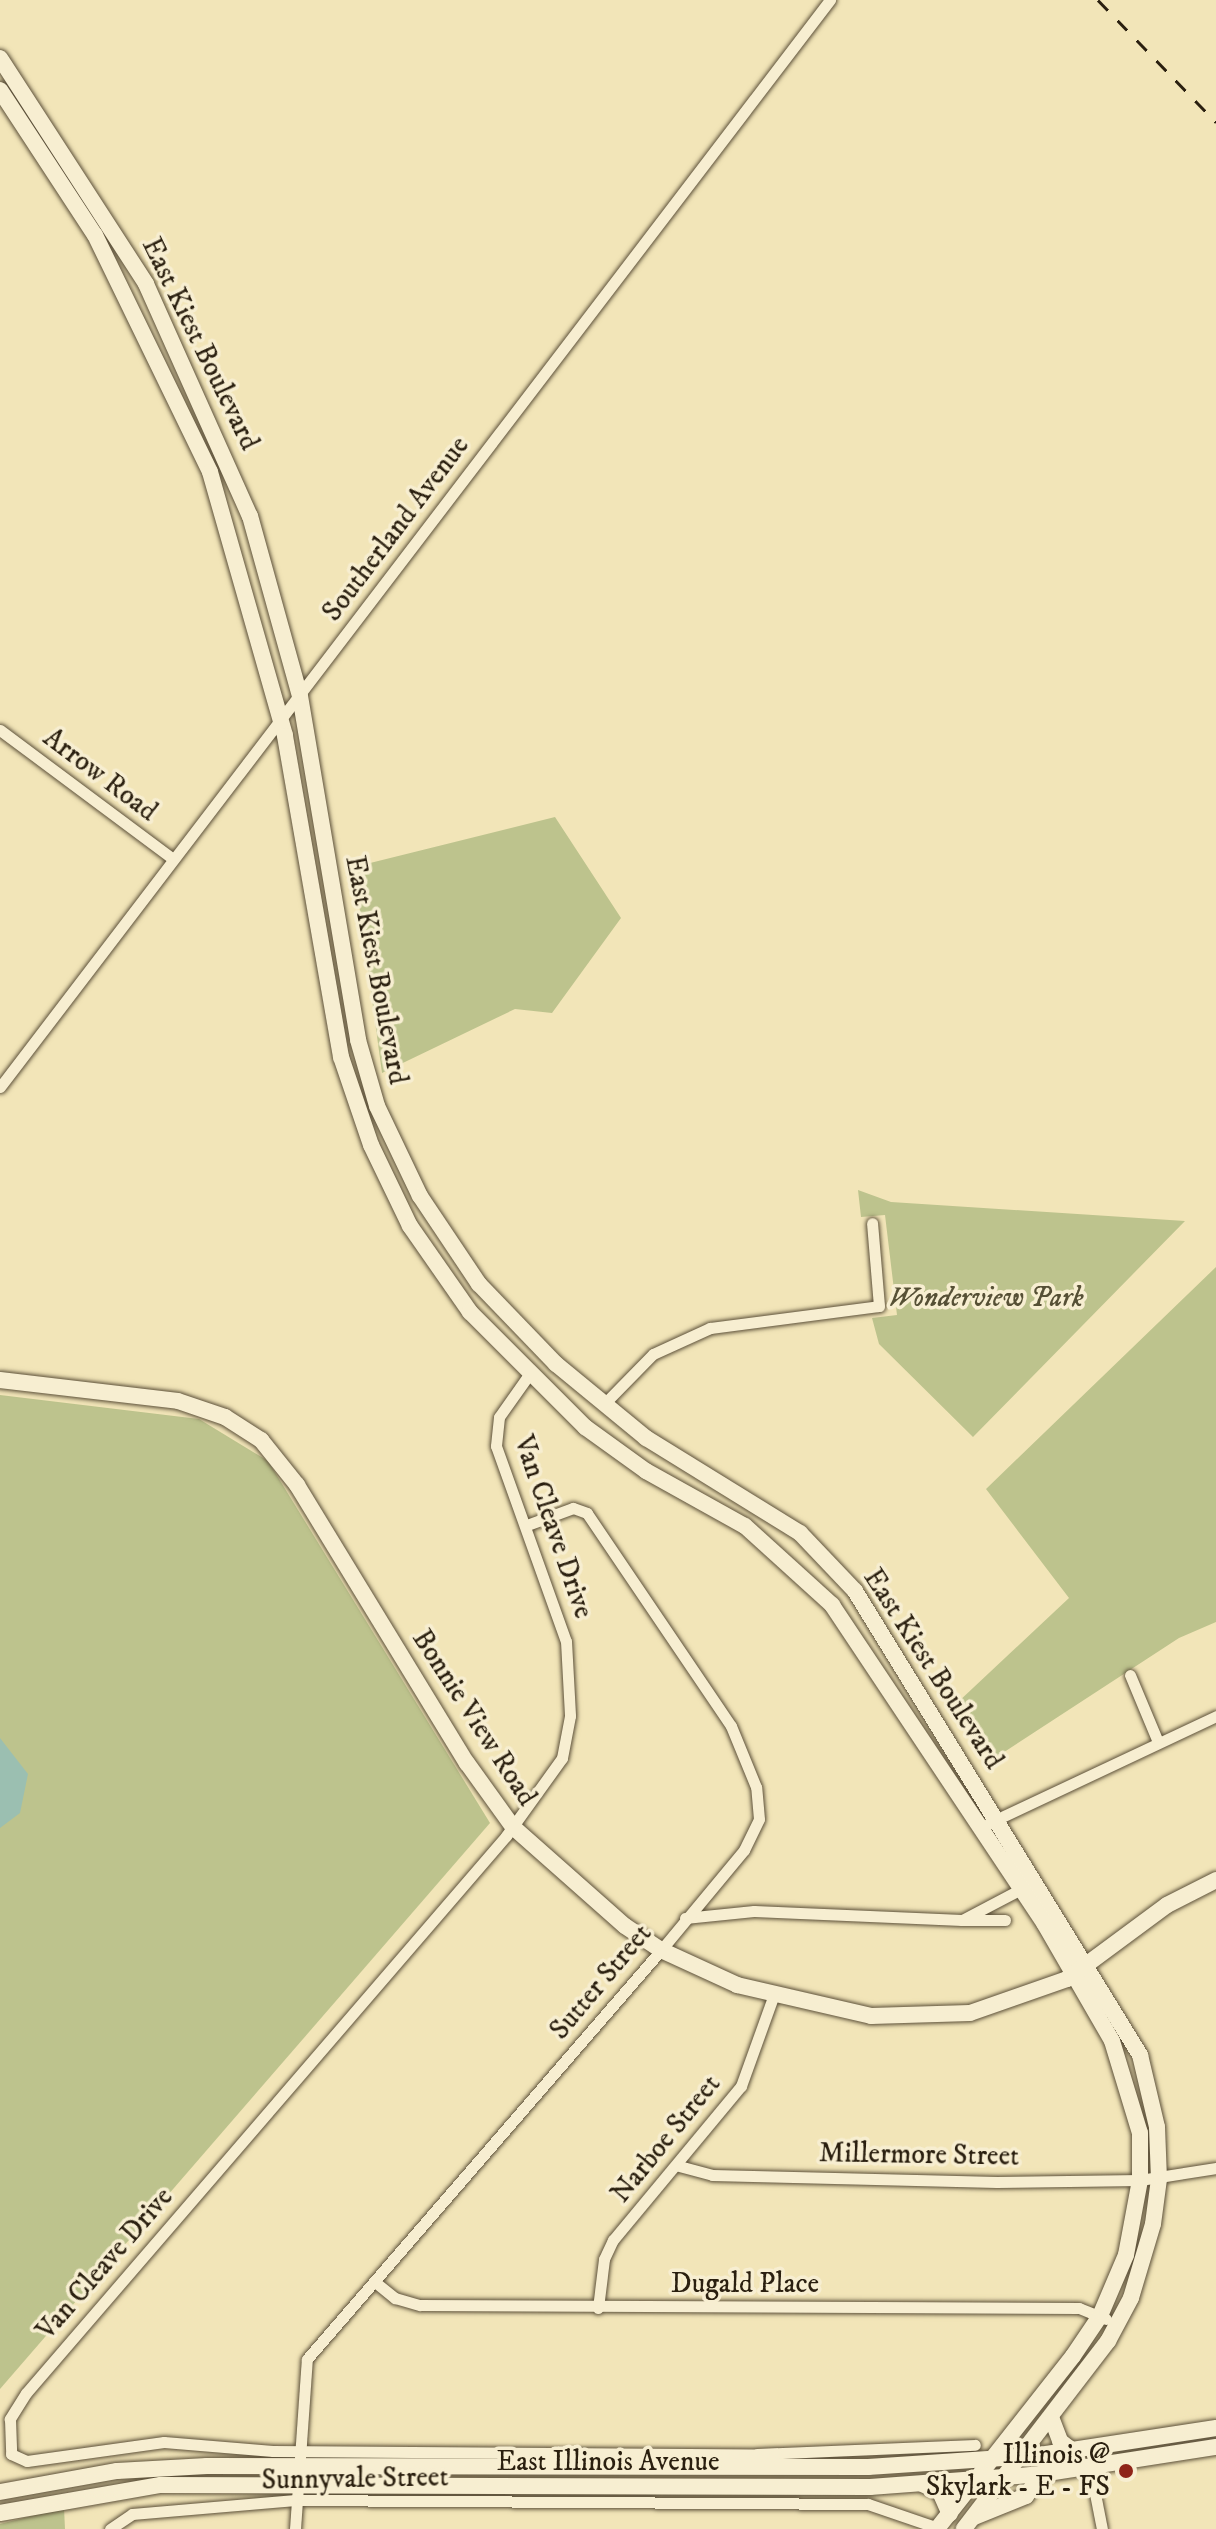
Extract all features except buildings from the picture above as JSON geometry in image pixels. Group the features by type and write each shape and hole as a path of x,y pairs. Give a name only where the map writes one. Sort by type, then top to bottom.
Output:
{"main road":[{"name":"East Kiest Boulevard","path":"0,58 113,225 146,284 179,351 250,516 302,686 348,991 377,1106 420,1196 479,1284 604,1404 646,1438 756,1500 822,1553 888,1640 1090,1964 1148,2079 1159,2179 1147,2249 1118,2325 969,2523"},
{"path":"0,89 15,76"},
{"name":"East Kiest Boulevard","path":"0,89 95,235 160,361 210,472 256,618 341,1057 387,1184 433,1264 528,1376 585,1427 646,1471 745,1526 803,1574 832,1605 982,1826 1075,1974 1103,2022 1131,2092 1140,2133 1140,2180 1126,2255 1100,2316 996,2458 938,2528"},
{"path":"95,235 113,225"},
{"path":"127,295 146,284"},
{"path":"160,361 179,351"},
{"path":"256,618 268,630 278,668 302,686"},
{"path":"278,731 297,737 317,798"},
{"path":"359,1113 377,1106"},
{"name":"Bonnie View Road","path":"0,1380 178,1401 225,1417 261,1440 297,1485 467,1763 513,1827 564,1878 661,1950 773,1997 871,2016 948,2016 1031,1996 1075,1974 1153,1915 1216,1880"},
{"path":"1051,2417 1060,2441 1073,2451"},
{"name":"East Illinois Avenue","path":"0,2513 117,2490 296,2475 868,2467 1021,2457 1216,2428"},
{"name":"East Illinois Avenue","path":"0,2492 117,2471 650,2489 920,2483 1041,2474 1216,2447"},
{"path":"650,2468 650,2489"},
{"path":"969,2523 1026,2496 1041,2474"},
{"path":"920,2483 940,2492 950,2514"}],"street":[{"name":"Southerland Avenue","path":"0,1087 172,858 278,731 302,686 830,0"},
{"name":"Arrow Road","path":"0,730 172,858"},
{"path":"604,1404 653,1354 710,1328 879,1306 872,1223"},
{"name":"Van Cleave Drive","path":"528,1376 505,1405 495,1433 566,1641 570,1716 562,1758 513,1827 26,2393 8,2430 11,2454 27,2461 164,2442 296,2475 975,2445"},
{"name":"Sutter Street","path":"295,2529 296,2475 307,2359 661,1950 744,1850 759,1819 756,1787 739,1742 584,1509 527,1525"},
{"path":"1130,1675 1158,1742"},
{"path":"982,1826 1216,1716"},
{"path":"962,1920 1021,1889"},
{"path":"685,1918 754,1911 1005,1920"},
{"name":"Narboe Street","path":"598,2308 604,2259 613,2240 679,2166 741,2086 773,1997"},
{"name":"Millermore Street","path":"679,2166 712,2175 1140,2180 1216,2168"},
{"name":"Dugald Place","path":"375,2282 395,2298 420,2305 1079,2308 1118,2325"},
{"path":"1090,2468 1102,2529"},
{"name":"Sunnyvale Street","path":"110,2529 132,2514 296,2475 868,2504 938,2528"}],"green space":[{"path":"555,817 621,918 552,1013 515,1009 382,1073 354,867"},
{"name":"Wonderview Park","path":"858,1190 891,1202 1185,1221 973,1437 879,1344 872,1318 897,1315 885,1215 861,1217"},
{"path":"1216,1267 1216,1622 1179,1638 992,1760 957,1703 1069,1598 986,1489"},
{"path":"0,1395 199,1419 268,1461 490,1823 0,2389"},
{"path":"64,2508 65,2529 0,2529 0,2524"}],"shaded area":[{"path":"0,1738 28,1774 20,1813 0,1828"}],"railway":[{"path":"1098,0 1216,122"}],"place":[{"name":"Illinois @ Skylark - E - FS","path":"1126,2471"}]}
